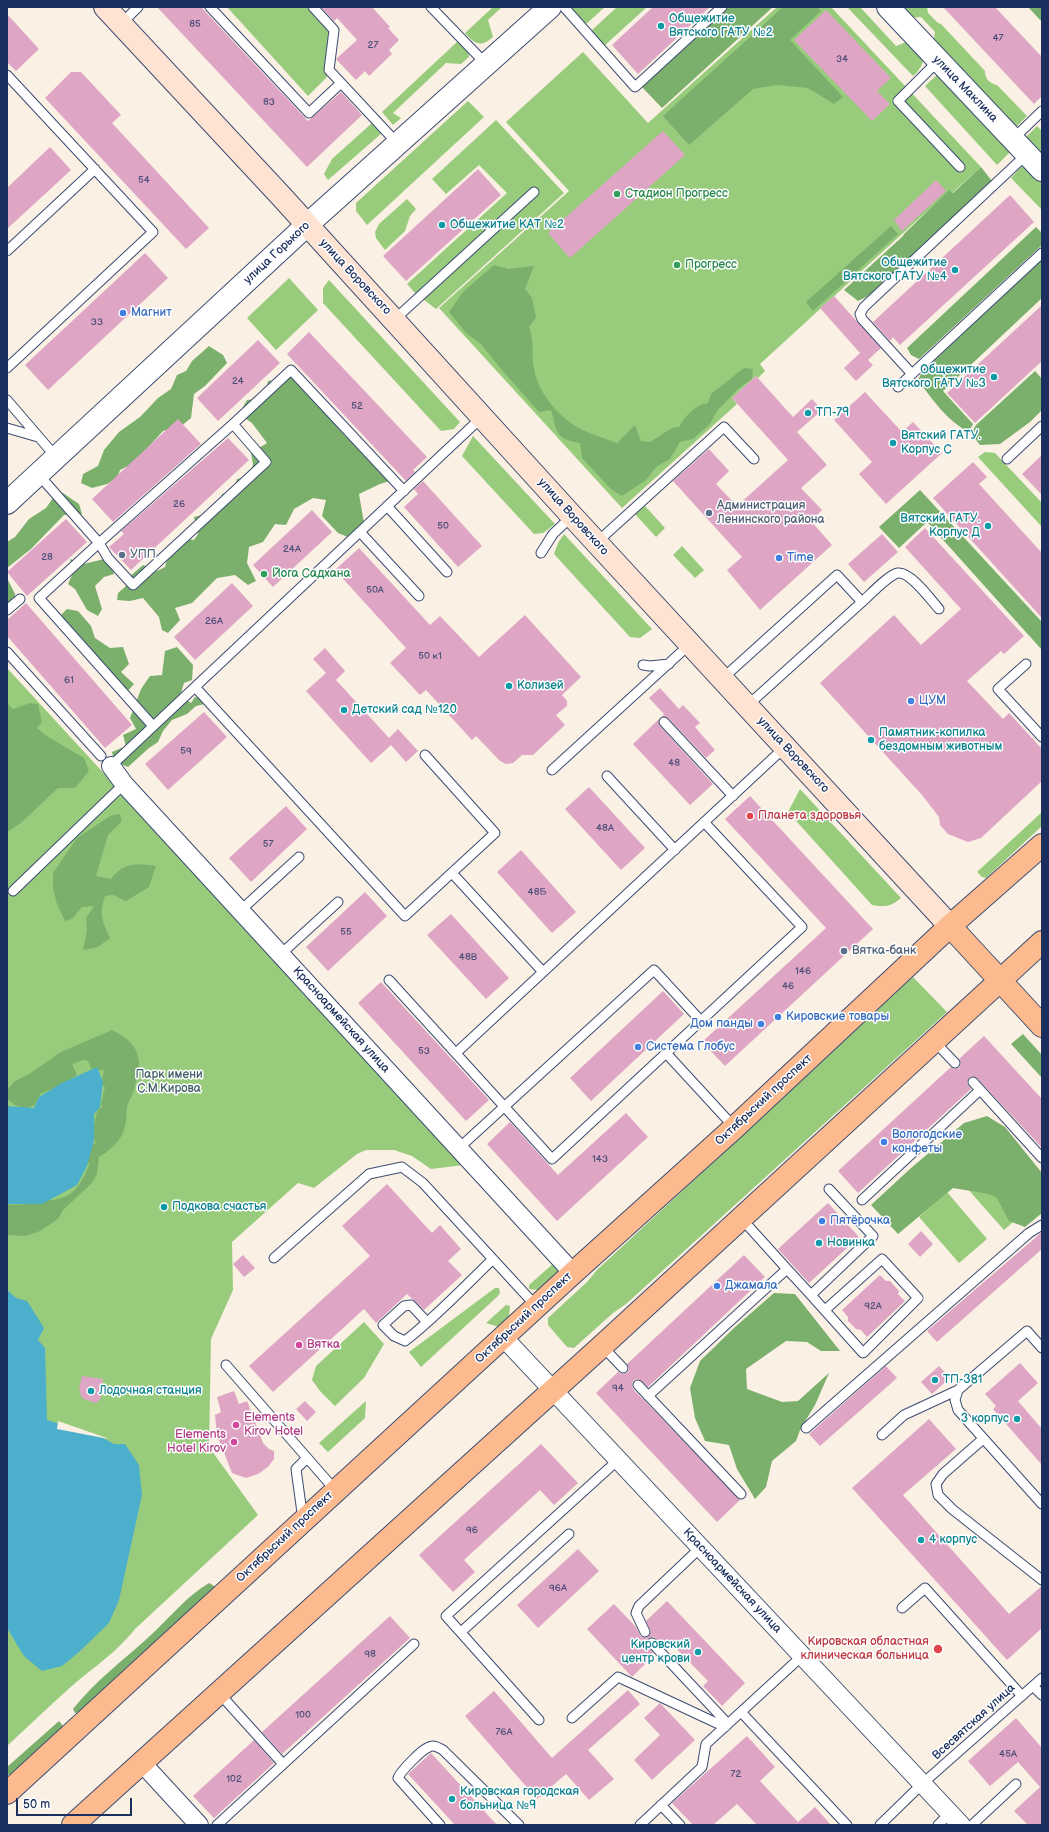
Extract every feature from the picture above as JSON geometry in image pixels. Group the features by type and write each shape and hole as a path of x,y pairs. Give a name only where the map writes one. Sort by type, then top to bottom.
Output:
{"main road":[{"name":"улица Воровского","path":"105,7 394,320 596,543 1042,1026"},
{"name":"Октябрьский проспект","path":"7,1793 536,1306 734,1128 950,926 1042,845"},
{"path":"73,1825 602,1346 1042,942"}],"street":[{"name":"улица Горького","path":"7,503 307,226 550,7"},
{"name":"улица Маклина","path":"888,7 1042,170"},
{"name":"Красноармейская улица","path":"106,761 124,784 282,954 573,1273"},
{"name":"Красноармейская улица","path":"503,1337 922,1784 950,1821"},
{"path":"142,1763 199,1825"}],"lane":[{"path":"121,24 138,7"},
{"path":"210,7 309,113 341,83"},
{"path":"312,7 334,30 329,70 398,144"},
{"path":"431,7 486,64"},
{"path":"564,7 635,87 722,7"},
{"path":"938,61 898,101 960,167"},
{"path":"7,75 153,232 7,368"},
{"path":"912,374 862,319 860,314 864,307 1020,147 1042,111"},
{"path":"7,251 95,169"},
{"path":"394,320 534,192"},
{"path":"898,387 1042,252"},
{"path":"153,726 39,598 291,370 404,491"},
{"path":"7,400 56,457"},
{"path":"7,652 106,761 153,726 482,417"},
{"path":"38,474 99,544 108,558 133,585 266,462 233,424"},
{"path":"1007,459 1042,426"},
{"path":"596,543 724,427 754,459"},
{"path":"7,428 38,437"},
{"path":"387,506 447,572"},
{"path":"541,553 553,534 572,516"},
{"path":"360,532 419,596"},
{"path":"748,706 862,602 888,579 898,573 908,575 939,609"},
{"path":"722,679 837,575 862,602"},
{"path":"7,610 20,599"},
{"path":"552,770 690,644"},
{"path":"643,665 650,666 669,664"},
{"path":"1026,664 998,689 1042,737"},
{"path":"196,686 405,916 495,833 425,755"},
{"path":"664,722 733,796"},
{"path":"456,1053 785,747"},
{"path":"607,776 675,850"},
{"path":"13,891 124,784"},
{"path":"389,980 552,1159 802,927 704,822"},
{"path":"241,910 299,857"},
{"path":"452,873 543,972"},
{"path":"282,954 338,902"},
{"path":"459,1148 654,970 701,1021"},
{"path":"934,1041 955,1063"},
{"path":"666,1053 734,1128"},
{"path":"973,1082 1042,1158"},
{"path":"862,1200 980,1090"},
{"path":"274,1258 369,1174 402,1167 423,1183 536,1306"},
{"path":"811,1295 873,1236 829,1189"},
{"path":"741,1218 863,1353 918,1298 882,1259 825,1310"},
{"path":"806,1428 1029,1233 1042,1225"},
{"path":"427,1322 411,1305 404,1306 383,1324 394,1336 406,1341 427,1322 493,1259"},
{"path":"648,1396 787,1269"},
{"path":"882,1434 904,1415 958,1390 1027,1331 1042,1348"},
{"path":"602,1346 623,1368"},
{"path":"226,1365 336,1490"},
{"path":"638,1385 741,1494"},
{"path":"958,1390 955,1400 958,1410 1042,1504"},
{"path":"983,1439 943,1474 936,1484 938,1495 952,1509 1042,1580"},
{"path":"303,1520 296,1469 307,1458"},
{"path":"539,1720 446,1616 618,1460"},
{"path":"461,1632 570,1534"},
{"path":"645,1632 636,1613 639,1606 700,1548"},
{"path":"902,1608 924,1588 1022,1696"},
{"path":"652,1643 726,1726"},
{"path":"217,1825 414,1644"},
{"path":"640,1825 702,1767 706,1744 802,1656"},
{"path":"572,1718 618,1677 726,1726"},
{"name":"Всесвятская улица","path":"880,1825 922,1784 1042,1678"},
{"path":"1033,1686 1042,1694"},
{"path":"219,1693 283,1764"},
{"path":"741,1712 847,1825"},
{"path":"440,1825 398,1778 401,1771 429,1746 436,1746 443,1750 518,1825"},
{"path":"972,1825 1016,1784"},
{"path":"661,1805 680,1825"}],"green space":[{"path":"227,7 307,7 329,30 327,77 308,96"},
{"path":"493,7 502,7 488,20 493,37 485,43 475,42 465,33"},
{"path":"605,7 585,25 570,8"},
{"path":"617,7 647,7 604,46 591,31"},
{"path":"727,7 773,7 662,108 641,86"},
{"name":"Прогресс","path":"777,7 831,7 981,167 952,193 949,191 760,364 765,371 758,378 756,376 732,398 737,404 622,508 439,308 569,191 506,122 583,52 648,123"},
{"path":"783,7 817,7 821,11 790,40 843,97 834,104 808,88 777,85 753,89 689,145 663,116"},
{"path":"847,7 860,7 896,46 911,40 925,55 921,67 913,76"},
{"path":"899,7 927,7 928,13 941,24 985,71 988,80 997,85 1027,116 1015,128 933,45 935,32 921,17 909,18"},
{"path":"1028,7 1042,7 1042,22"},
{"path":"458,41 468,51 469,57 461,64 446,63 393,113 401,118 393,125 382,112"},
{"path":"939,73 1012,150 997,165 925,86"},
{"path":"468,101 484,117 367,225 356,211 356,203"},
{"path":"496,120 564,193 436,309 415,293 407,284 507,193 479,165 446,194 432,179"},
{"path":"372,123 382,133 328,180 324,174 332,159"},
{"path":"1037,126 1042,131 1042,158 1026,139 1026,137"},
{"path":"981,167 992,181 872,294 858,301 844,290 903,236 949,190 953,193"},
{"path":"1021,167 1032,169 1042,180 1042,210 1011,178"},
{"path":"407,199 416,209 410,216 405,231 385,250 376,238 375,232 379,224"},
{"path":"891,226 898,234 813,311 806,302"},
{"path":"1036,227 1042,233 1042,245 919,359 911,355 907,348"},
{"path":"1042,259 1042,298 943,391 973,424 969,432 961,428 947,416 918,380 922,372"},
{"path":"494,265 508,269 534,266 525,289 532,298 536,318 529,327 532,338 533,364 536,378 544,394 562,416 586,432 617,443 635,425 641,441 650,442 672,428 679,427 691,411 703,404 708,403 711,394 744,368 753,369 752,379 738,389 717,411 710,424 693,439 680,442 670,459 656,467 646,480 622,496 612,490 582,458 580,443 561,437 556,429 551,410 539,412 481,344 467,334 449,312 463,292"},
{"path":"289,278 318,310 276,350 247,318"},
{"path":"329,280 460,422 454,429 441,431 323,303 323,288"},
{"path":"209,346 223,355 227,363 205,386 194,394 191,418 180,427 163,431 134,463 120,470 117,478 107,484 92,488 81,483 83,474 98,466 104,450 119,432 140,417 158,398 171,389 177,375 186,371 192,361"},
{"path":"1035,371 1042,379 1042,410 1030,422 1000,444 980,445 971,433 976,425"},
{"path":"291,377 306,379 325,412 345,436 371,453 396,479 380,484 359,494 364,523 355,540 338,533 322,516 326,500 313,498 294,509 286,525 275,524 263,542 249,547 247,563 256,581 248,585 235,575 217,578 192,603 175,608 180,620 168,633 162,630 159,617 143,598 130,601 117,600 118,593 125,587 129,577 143,565 157,571 165,567 169,552 183,538 194,540 198,534 194,517 219,511 222,494 233,491 237,479 250,476 253,464 251,453 267,443 252,423 239,414 247,400 264,398 268,381"},
{"path":"473,436 555,524 543,533 534,534 462,456"},
{"path":"985,452 995,453 1042,503 1042,527 978,457"},
{"path":"920,490 1042,622 1042,650 927,522 899,548 879,527"},
{"path":"63,493 79,504 82,514 64,515 31,549 7,568 7,542 15,537 29,519 46,508 53,498"},
{"path":"645,506 665,528 656,537 635,514"},
{"path":"564,534 652,629 640,638 630,637 554,554 558,543"},
{"path":"682,546 704,570 695,578 673,555"},
{"path":"108,558 114,574 104,577 95,586 102,609 98,616 87,610 75,589 68,584 73,573 70,559 84,564"},
{"path":"7,578 15,594 14,610 7,614"},
{"path":"67,609 78,611 91,626 95,638 110,648 123,647 129,664 121,672 134,684 126,693 59,617"},
{"path":"177,647 193,665 192,680 184,683 180,696 191,703 195,697 204,700 205,704 196,706 187,714 172,720 163,731 158,742 128,767 114,761 112,752 126,746 123,735 136,729 130,718 141,689 150,676 162,675 165,651"},
{"name":"Парк имени С.М.Кирова","path":"7,668 464,1165 431,1169 412,1156 394,1150 366,1150 357,1154 314,1188 298,1183 232,1242 233,1290 211,1339 209,1447 258,1515 135,1629 113,1652 73,1685 7,1746"},
{"path":"7,703 13,709 30,703 38,704 42,722 37,728 45,735 84,758 89,771 75,788 58,788 21,823 7,832"},
{"path":"800,789 901,898 887,906 872,905 788,812"},
{"path":"1042,812 1042,826 986,878 982,877 977,872"},
{"path":"120,814 122,821 108,835 96,876 111,879 121,869 131,865 142,864 156,866 149,887 126,901 113,895 105,896 102,908 102,917 110,938 98,947 83,950 87,931 86,918 94,906 82,907 72,919 65,921 57,904 53,888 53,873 77,838 110,816"},
{"path":"913,977 947,1012 626,1304 613,1313 574,1348 567,1347 548,1325 548,1318 587,1282 597,1270"},
{"path":"112,1030 130,1042 138,1056 139,1064 133,1093 127,1105 125,1125 121,1137 114,1146 99,1157 97,1174 93,1182 63,1210 58,1219 40,1231 26,1236 7,1235 7,1204 15,1205 58,1199 72,1193 81,1182 90,1163 86,1165 86,1145 96,1143 94,1136 95,1122 98,1109 102,1108 101,1104 105,1087 98,1083 102,1079 104,1070 92,1071 88,1061 83,1060 72,1064 77,1075 61,1085 40,1094 35,1105 25,1109 15,1105 7,1099 7,1090 15,1081 29,1074 61,1052"},
{"path":"1023,1034 1042,1055 1042,1078 1011,1044"},
{"path":"987,1116 1005,1127 1042,1173 1042,1213 1025,1227 1009,1221 997,1198 989,1194 953,1188 898,1234 871,1205 911,1168 964,1123"},
{"path":"966,1187 1042,1197 1004,1230"},
{"path":"947,1192 987,1239 959,1263 919,1217"},
{"path":"555,1262 559,1271 538,1290 529,1289 529,1285"},
{"path":"495,1288 499,1288 500,1293 498,1296 421,1367 409,1352"},
{"path":"774,1293 795,1294 840,1351 821,1351 807,1342 786,1341 746,1369 747,1389 782,1402 798,1401 829,1373 815,1405 800,1430 796,1441 772,1461 766,1487 755,1499 737,1469 729,1445 705,1441 695,1418 690,1388 700,1361 735,1327"},
{"path":"506,1305 510,1306 509,1316 499,1327 486,1323"},
{"path":"364,1322 384,1344 364,1378 335,1406 320,1391 312,1380 316,1366"},
{"path":"366,1401 365,1418 328,1452 319,1443"},
{"path":"209,1583 216,1587 88,1710 75,1713 73,1709 101,1679 152,1634 186,1600"},
{"path":"59,1721 63,1726 63,1732 11,1777 7,1773 7,1767"}],"water":[{"path":"97,1067 103,1082 100,1107 94,1114 94,1140 87,1166 77,1185 42,1204 7,1204 7,1106 34,1108 39,1097 62,1083"},
{"path":"7,1290 16,1298 27,1301 44,1328 38,1340 45,1348 47,1420 103,1438 114,1444 125,1444 139,1465 142,1495 119,1600 109,1623 62,1666 42,1671 24,1656 7,1628"}],"pier":[{"path":"58,1421 104,1437 109,1439 57,1429"}],"building":[{"path":"157,7 201,7 308,121 341,92 362,115 307,167"},
{"path":"321,7 372,7 390,27 388,28 399,40 389,50 392,54 369,76 365,71 356,80 336,59 357,40 337,18 334,21"},
{"name":"Общежитие Вятского ГАТУ №2","path":"653,7 710,7 638,74 612,45"},
{"path":"943,7 995,7 1042,57 1042,96 1034,104"},
{"path":"826,10 891,78 877,91 890,104 872,121 794,40"},
{"path":"7,14 39,49 16,71 7,62"},
{"path":"71,72 81,72 121,115 112,123 209,228 186,249 45,98"},
{"name":"Стадион Прогресс","path":"663,131 685,155 570,258 548,233"},
{"path":"50,147 71,170 7,229 7,188"},
{"name":"Общежитие КАТ №2","path":"478,169 501,195 406,281 383,256"},
{"path":"936,180 946,191 902,231 894,220"},
{"name":"Общежитие Вятского ГАТУ №4","path":"1010,195 1034,222 900,345 893,337 890,341 873,322"},
{"path":"145,253 168,278 48,390 25,365"},
{"path":"834,296 881,348 868,360 873,365 856,381 844,368 860,353 820,308"},
{"name":"Общежитие Вятского ГАТУ №3","path":"1042,305 1042,361 975,423 947,393"},
{"path":"309,332 427,457 413,470 415,472 406,481 287,354"},
{"path":"258,340 280,363 218,421 197,398"},
{"path":"756,376 793,417 812,399 822,410 797,432 827,465 801,488 822,510 811,521 832,545 760,610 727,570 742,557 673,481 709,449 729,471 716,484 737,506 788,460 732,398"},
{"name":"Вятский ГАТУ. Корпус С","path":"865,392 902,432 913,422 942,453 886,504 859,474 872,462 834,420"},
{"path":"178,419 201,444 113,522 92,499"},
{"path":"228,438 249,460 131,570 109,547 124,534 121,531"},
{"path":"1042,455 1042,495 1022,474"},
{"name":"Вятский ГАТУ. Корпус Д","path":"973,462 987,477 979,484 1042,553 1042,618 933,498"},
{"path":"423,481 482,546 458,567 404,507 418,494 414,489"},
{"path":"312,510 332,532 273,587 253,565"},
{"path":"66,519 87,542 27,596 7,572"},
{"path":"925,528 1024,636 1004,654 1001,651 967,681 1003,719 1009,713 1042,749 1042,781 981,838 968,842 948,834 940,825 939,817 922,795 820,683 894,615 921,645 961,609 905,547"},
{"path":"882,534 898,552 864,582 848,564"},
{"name":"Колизей","path":"359,548 430,625 440,616 479,657 525,615 581,677 562,695 567,701 567,706 556,715 565,725 533,755 522,755 513,763 506,764 500,761 476,736 472,740 426,690 420,695 390,663 406,648 335,570"},
{"path":"232,583 253,606 195,660 174,637"},
{"path":"26,603 132,725 105,748 7,636 7,620"},
{"name":"Детский сад №120","path":"325,648 345,671 336,680 389,738 398,729 418,751 406,762 391,745 371,763 306,691 326,673 313,659"},
{"path":"660,688 679,709 683,705 700,723 695,727 715,750 706,758 668,718 662,717 664,714 649,698"},
{"path":"204,712 227,737 168,790 145,764"},
{"path":"659,719 660,726 713,784 690,805 633,744"},
{"path":"589,787 645,848 621,870 565,809"},
{"path":"750,796 873,929 725,1066 702,1042 826,928 725,819"},
{"path":"286,806 307,829 251,882 229,858"},
{"path":"521,850 576,912 552,933 497,872"},
{"path":"365,892 387,916 328,971 306,947"},
{"path":"451,914 509,978 486,999 427,935"},
{"path":"381,982 489,1100 466,1121 358,1003"},
{"path":"663,991 684,1014 591,1101 570,1078"},
{"path":"984,1036 1042,1099 1042,1148 977,1078 971,1076 967,1083 971,1089 858,1193 838,1171 951,1067 954,1069 959,1068 961,1064 959,1059"},
{"path":"626,1113 648,1137 557,1221 487,1144 510,1122 558,1175"},
{"path":"387,1184 432,1233 440,1225 461,1249 448,1261 462,1275 424,1310 407,1294 376,1323 364,1309 273,1392 249,1366 370,1256 342,1226"},
{"name":"Новинка","path":"828,1203 859,1237 809,1283 778,1249"},
{"path":"921,1231 933,1244 920,1257 908,1244"},
{"path":"1042,1232 1042,1249 937,1342 927,1331"},
{"path":"243,1255 255,1268 244,1277 233,1264"},
{"path":"744,1255 765,1277 648,1387 639,1379 634,1380 632,1384 633,1389 740,1500 717,1522 596,1393 618,1372 622,1374 627,1373 629,1369 627,1364"},
{"path":"880,1275 886,1281 890,1281 899,1291 898,1294 905,1301 867,1337 861,1330 856,1329 848,1321 848,1317 842,1310"},
{"name":"3 корпус","path":"1020,1363 1038,1383 1018,1401 1042,1429 1042,1465 993,1409 996,1406 985,1394"},
{"path":"886,1366 897,1378 820,1446 809,1434"},
{"name":"ТП-381","path":"939,1366 950,1378 932,1394 921,1382"},
{"name":"Лодочная станция","path":"82,1376 103,1379 100,1400 95,1403 82,1398 79,1389"},
{"name":"Elements Kirov Hotel","path":"234,1391 239,1404 247,1401 263,1443 269,1449 274,1451 274,1459 268,1467 258,1474 246,1478 232,1473 217,1435 215,1415 221,1412 217,1397"},
{"path":"305,1401 316,1412 307,1421 296,1409"},
{"name":"4 корпус","path":"929,1419 956,1449 903,1495 1009,1614 1042,1586 1042,1628 1007,1660 852,1488"},
{"path":"541,1444 578,1483 554,1505 540,1490 464,1560 475,1572 453,1592 419,1555"},
{"path":"578,1549 599,1571 538,1628 517,1605"},
{"name":"Кировский центр крови","path":"667,1601 745,1683 722,1706 703,1686 708,1681 667,1639 661,1644 654,1637 648,1639 646,1645 653,1652 648,1657 650,1659 632,1677 587,1629 614,1604 636,1627 641,1637 647,1638 651,1632 646,1621"},
{"path":"390,1616 410,1638 282,1754 262,1732"},
{"path":"628,1690 640,1704 588,1750 614,1779 589,1800 566,1774 537,1799 465,1716 494,1691 552,1758"},
{"path":"660,1703 695,1740 652,1780 634,1760 660,1735 644,1718"},
{"path":"1016,1718 1042,1748 1042,1825 1028,1825 1014,1811 1040,1787 1018,1762 990,1786 968,1761"},
{"path":"747,1736 775,1767 760,1781 798,1822 815,1807 831,1825 757,1825 737,1804 713,1825 693,1825 672,1803"},
{"path":"254,1740 274,1763 214,1818 193,1796"},
{"name":"Кировская городская больница №9","path":"431,1753 497,1825 455,1825 408,1774"}],"place":[{"name":"Общежитие Вятского ГАТУ №2","path":"661,26"},
{"name":"Стадион Прогресс","path":"617,194"},
{"name":"Общежитие КАТ №2","path":"442,225"},
{"name":"Прогресс","path":"677,265"},
{"name":"Общежитие Вятского ГАТУ №4","path":"955,270"},
{"name":"Магнит","path":"123,313"},
{"name":"Общежитие Вятского ГАТУ №3","path":"994,377"},
{"name":"ТП-79","path":"808,413"},
{"name":"Вятский ГАТУ. Корпус С","path":"893,443"},
{"name":"Администрация Ленинского района","path":"709,513"},
{"name":"Вятский ГАТУ. Корпус Д","path":"988,526"},
{"name":"УПП","path":"122,555"},
{"name":"Time","path":"779,558"},
{"name":"Йога Садхана","path":"264,574"},
{"name":"Колизей","path":"509,686"},
{"name":"ЦУМ","path":"911,701"},
{"name":"Детский сад №120","path":"344,710"},
{"name":"Памятник-копилка бездомным животным","path":"871,740"},
{"name":"Планета здоровья","path":"750,816"},
{"name":"Вятка-банк","path":"844,951"},
{"name":"Кировские товары","path":"778,1017"},
{"name":"Дом панды","path":"761,1024"},
{"name":"Система Глобус","path":"638,1047"},
{"name":"Вологодские конфеты","path":"884,1142"},
{"name":"Подкова счастья","path":"164,1207"},
{"name":"Пятёрочка","path":"822,1221"},
{"name":"Новинка","path":"819,1243"},
{"name":"Джамала","path":"717,1286"},
{"name":"Вятка","path":"299,1345"},
{"name":"ТП-381","path":"935,1380"},
{"name":"Лодочная станция","path":"91,1391"},
{"name":"3 корпус","path":"1017,1419"},
{"name":"Elements Kirov Hotel","path":"236,1425"},
{"name":"Elements Hotel Kirov","path":"234,1442"},
{"name":"4 корпус","path":"921,1540"},
{"name":"Кировская областная клиническая больница","path":"938,1649"},
{"name":"Кировский центр крови","path":"698,1652"},
{"name":"Кировская городская больница №9","path":"452,1799"}]}
